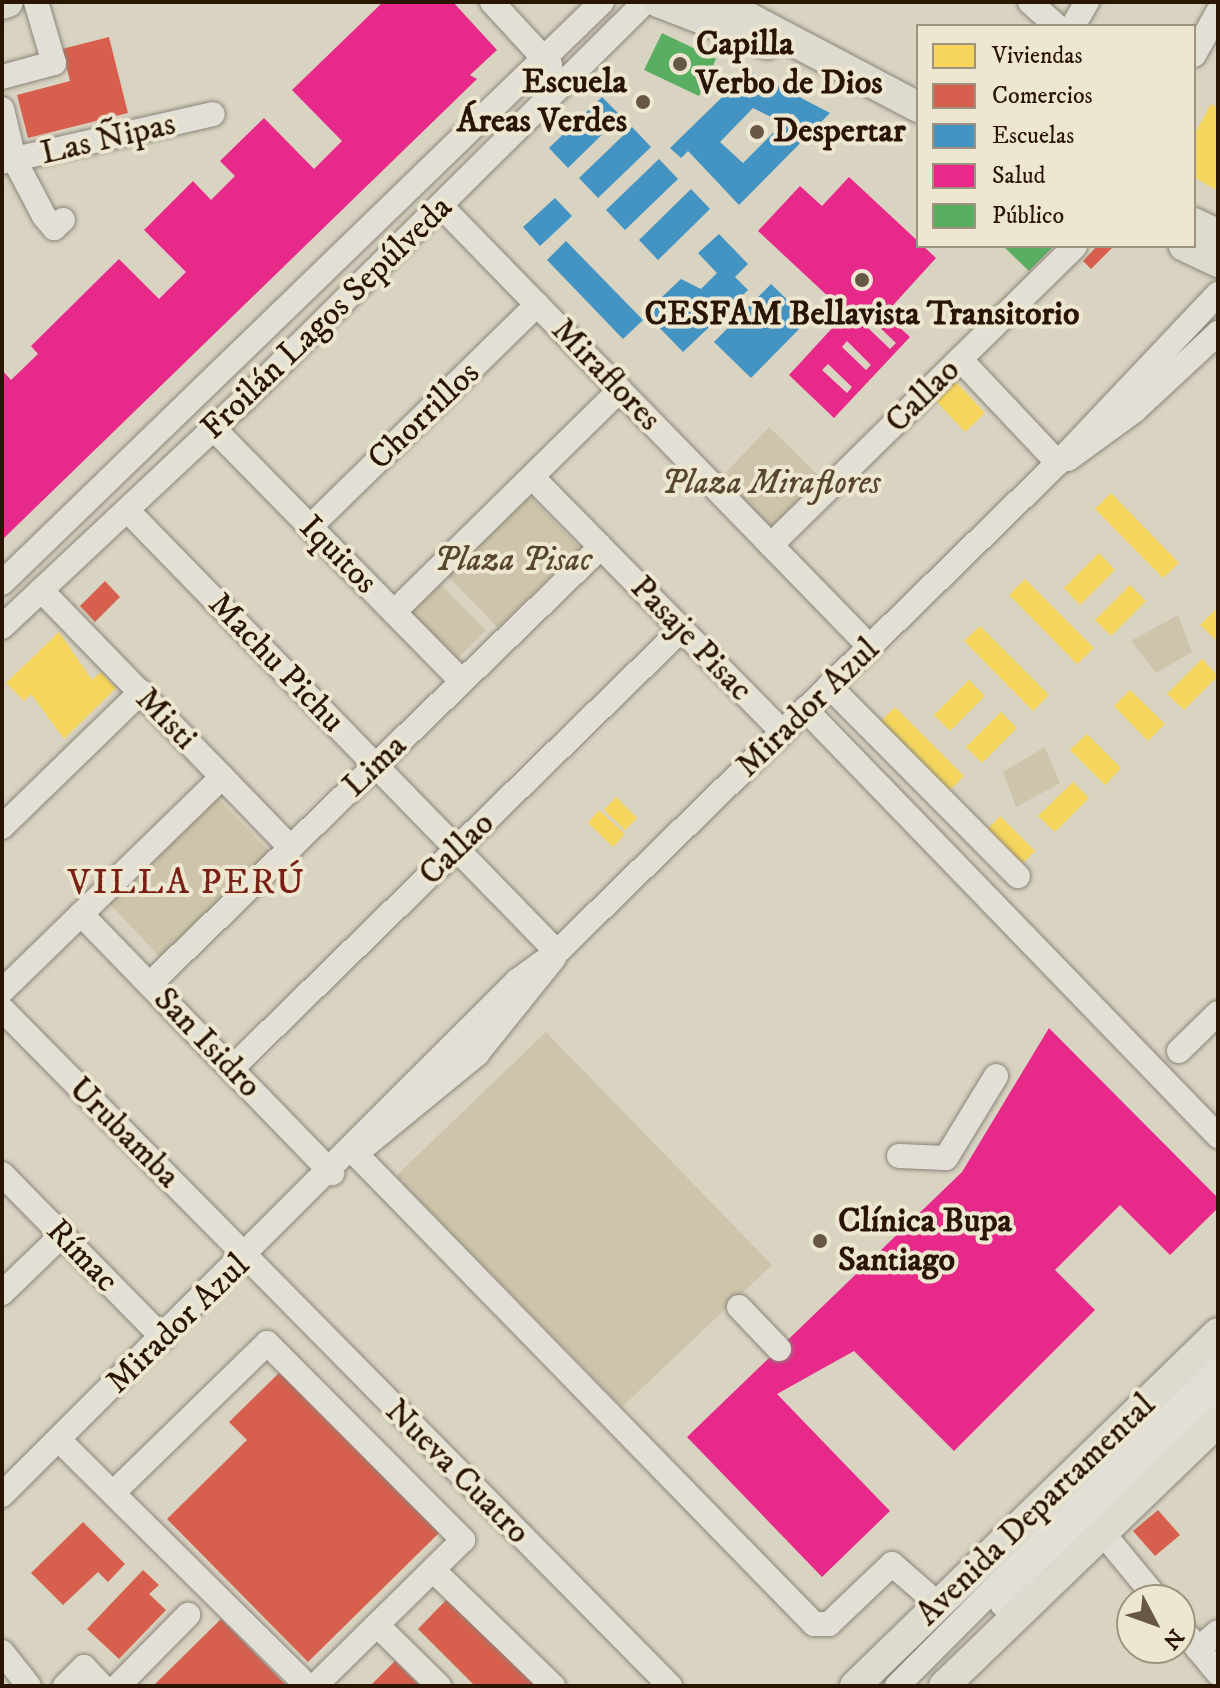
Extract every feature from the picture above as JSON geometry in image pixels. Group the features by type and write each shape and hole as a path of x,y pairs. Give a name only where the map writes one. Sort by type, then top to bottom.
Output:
{"main road":[{"path":"2,4 8,2"},
{"path":"658,2 815,58"},
{"path":"719,2 815,58 916,106"},
{"path":"1196,224 1218,234"},
{"path":"1188,248 1218,262"},
{"name":"Avenida Departamental","path":"944,1686 1218,1333"},
{"name":"Avenida Departamental","path":"855,1686 939,1605 1218,1421"}],"street":[{"path":"2,77 54,63 36,2"},
{"path":"492,2 545,57 554,79 548,103"},
{"name":"Froilán Lagos Sepúlveda","path":"2,583 120,473 602,2"},
{"name":"Froilán Lagos Sepúlveda","path":"2,627 284,361 548,103 645,2"},
{"path":"1030,2 1055,24"},
{"path":"1074,24 1087,2"},
{"path":"1196,51 1218,12"},
{"path":"2,109 8,160 58,224"},
{"name":"Las Ñipas","path":"8,160 119,150 213,114"},
{"name":"Miraflores","path":"442,207 870,647"},
{"name":"Callao","path":"771,545 1073,248"},
{"name":"Mirador Azul","path":"2,1495 354,1152 517,981 557,952 1058,463 1218,294"},
{"name":"Chorrillos","path":"310,527 537,305"},
{"name":"Mirador Azul","path":"1058,463 1134,411 1218,333"},
{"path":"260,335 275,342 284,361"},
{"path":"960,359 1058,463"},
{"path":"394,612 620,390"},
{"name":"Iquitos","path":"214,429 462,681"},
{"name":"Machu Pichu","path":"120,473 132,507 557,952"},
{"name":"Pasaje Pisac","path":"532,477 783,732"},
{"name":"Lima","path":"150,984 601,547"},
{"name":"Misti","path":"41,590 291,848"},
{"name":"Callao","path":"231,1069 682,629"},
{"path":"829,686 1018,876"},
{"path":"2,827 141,692"},
{"path":"806,710 1218,1136"},
{"path":"2,991 222,777"},
{"name":"San Isidro","path":"81,914 332,1173"},
{"name":"Urubamba","path":"2,1009 245,1258"},
{"path":"1179,1051 1218,1013"},
{"path":"899,1156 946,1158 996,1076"},
{"path":"354,1152 814,1624 829,1624 892,1564 939,1605"},
{"name":"Rímac","path":"2,1174 163,1338"},
{"path":"2,1293 62,1235"},
{"name":"Nueva Cuatro","path":"245,1258 670,1686"},
{"path":"739,1307 779,1349"},
{"path":"113,1493 267,1343 463,1540 315,1686"},
{"path":"917,1686 1216,1371"},
{"path":"59,1440 308,1686"},
{"path":"1083,1510 1145,1584"},
{"path":"897,1686 1083,1510"},
{"path":"433,1570 553,1686"},
{"path":"118,1686 188,1615"},
{"path":"377,1625 439,1686"},
{"path":"1198,1649 1218,1632"},
{"path":"1196,1647 1218,1673"},
{"path":"65,1686 84,1667 102,1686"}],"green space":[{"name":"Plaza Miraflores","path":"769,427 827,484 771,540 716,483"},
{"name":"Plaza Pisac","path":"528,494 580,548 498,628 446,574"},
{"path":"437,581 486,630 454,662 405,613"},
{"path":"1178,615 1192,652 1156,673 1131,641"},
{"path":"1045,747 1060,783 1016,807 1003,772"},
{"path":"214,794 270,852 161,958 105,899"},
{"path":"546,1032 772,1265 622,1407 396,1176"}],"building: Viviendas":[{"path":"1211,104 1218,108 1218,191 1196,178 1196,131"},
{"path":"956,382 985,413 965,432 936,401"},
{"path":"1111,493 1179,563 1163,578 1095,509"},
{"path":"1099,553 1115,570 1080,605 1064,588"},
{"path":"1025,579 1094,648 1077,664 1009,595"},
{"path":"1130,585 1146,601 1111,636 1095,620"},
{"path":"1218,609 1218,642 1200,625"},
{"path":"980,626 1049,695 1033,711 964,641"},
{"path":"59,632 92,680 101,672 116,688 64,739 31,694 24,701 6,683"},
{"path":"1202,659 1218,676 1184,710 1167,694"},
{"path":"969,680 985,696 950,731 934,715"},
{"path":"1130,690 1165,724 1148,741 1114,706"},
{"path":"895,707 964,776 948,792 879,723"},
{"path":"1001,712 1017,728 982,763 966,747"},
{"path":"1087,734 1121,768 1105,785 1070,750"},
{"path":"1073,782 1089,798 1055,832 1038,816"},
{"path":"616,797 637,818 625,830 604,810"},
{"path":"599,810 625,834 613,847 588,823"},
{"path":"1000,816 1035,851 1019,867 984,833"}],"building: Comercios":[{"path":"109,37 128,113 28,138 17,95 70,81 62,49"},
{"path":"1095,248 1112,248 1091,269 1083,261"},
{"path":"105,581 120,597 95,622 80,606"},
{"path":"282,1370 441,1531 308,1662 167,1519 247,1440 229,1422"},
{"path":"1158,1510 1180,1535 1155,1556 1133,1531"},
{"path":"83,1522 125,1564 108,1582 98,1572 63,1605 31,1573"},
{"path":"143,1570 159,1585 149,1594 166,1610 119,1659 87,1629"},
{"path":"452,1594 544,1686 475,1686 418,1629"},
{"path":"221,1619 287,1686 153,1686"},
{"path":"395,1661 420,1686 370,1686"}],"building: Escuelas":[{"path":"749,71 830,113 739,205 688,151 681,158 670,148","holes":["753,108 783,123 743,163 720,142"]},
{"path":"602,97 621,116 568,168 549,148"},
{"path":"632,127 651,147 598,198 579,178"},
{"path":"659,159 678,179 625,230 606,210"},
{"path":"691,189 710,209 658,260 639,240"},
{"path":"555,198 572,216 540,246 523,227"},
{"path":"719,234 748,264 735,277 748,290 683,352 645,313 681,279 701,289 717,273 698,253"},
{"path":"566,241 643,320 623,339 547,260"},
{"path":"771,284 808,320 751,378 714,342"}],"building: Salud":[{"path":"383,2 453,2 497,50 470,75 477,79 2,540 2,370 11,380 38,354 31,346 119,259 159,299 186,272 144,230 193,181 211,200 235,176 220,161 264,118 314,169 342,141 292,90"},
{"path":"849,177 916,239 916,248 925,248 936,258 885,314 910,337 834,418 789,375 846,313 758,231 800,186 822,206","holes":["872,320 896,343 890,349 866,326","847,341 871,365 866,370 842,347","828,364 852,387 847,393 822,370"]},
{"path":"1049,1028 1218,1198 1218,1208 1170,1255 1120,1205 1055,1270 1095,1310 954,1451 854,1351 777,1394 890,1511 822,1577 687,1437 962,1172"}],"building: Público":[{"name":"Capilla Verbo de Dios","path":"662,33 716,59 699,96 644,70"},
{"path":"1005,248 1052,248 1029,271"}],"place":[{"name":"Capilla Verbo de Dios","path":"680,64"},
{"name":"Escuela Áreas Verdes","path":"643,102"},
{"name":"Despertar","path":"757,132"},
{"name":"CESFAM Bellavista Transitorio","path":"862,280"},
{"name":"Clínica Bupa Santiago","path":"820,1241"}],"district":[{"name":"VILLA PERÚ","path":"187,883"}]}
